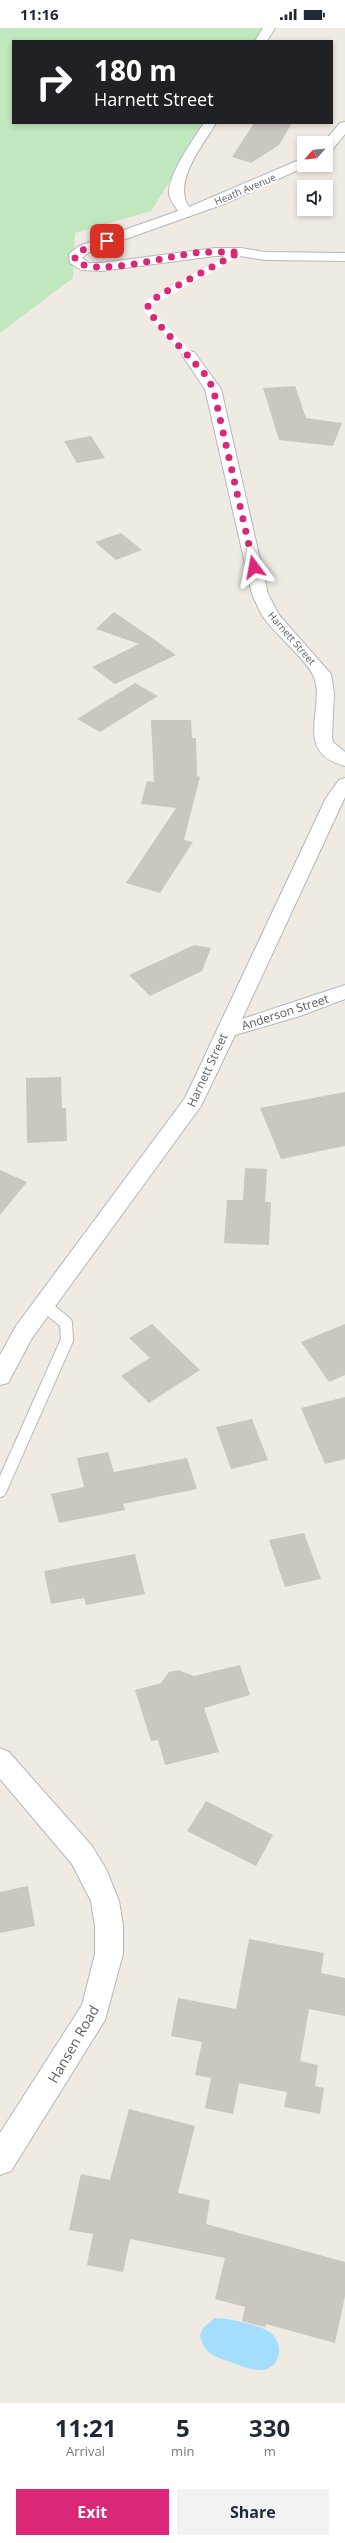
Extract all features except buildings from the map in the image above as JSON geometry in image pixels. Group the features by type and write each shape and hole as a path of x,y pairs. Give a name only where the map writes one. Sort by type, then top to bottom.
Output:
{"street":[{"path":"262,40 269,28"},
{"path":"185,212 177,199 177,187 191,154 209,124"},
{"path":"333,140 345,126"},
{"name":"Heath Avenue","path":"240,252 193,253 101,268 82,266 75,260 76,254 84,249 252,188 297,166"},
{"path":"240,252 265,256 345,257"},
{"name":"Harnett Street","path":"189,355 213,388 263,601 272,617 322,674 327,685 326,710 322,737 326,745 345,760"},
{"name":"Harnett Street","path":"1,1373 24,1332 184,1117 202,1086 226,1031 335,798 345,784"},
{"name":"Anderson Street","path":"226,1031 293,1011 345,992"},
{"name":"Hansen Road","path":"0,1760 82,1854 96,1878 105,1901 109,1926 110,1954 95,2010 0,2160"}],"lane":[{"name":"Harnett Street","path":"189,355 151,314 148,310 149,303 158,296 240,252"},
{"path":"0,1491 67,1340 66,1323 44,1305"}],"green space":[{"path":"0,28 267,28 260,40 12,40 12,124 206,124 151,211 75,233 73,278 0,333"}],"water":[{"path":"215,2318 227,2319 260,2327 271,2333 278,2343 279,2354 277,2360 269,2368 258,2370 244,2367 213,2355 203,2345 200,2335 203,2328"}],"route":[{"path":"107,241 77,253 74,258 76,262 86,267 101,268 193,253 240,252 239,254 198,276 152,299 149,303 148,310 155,320 189,355 204,373 213,388 254,567"}]}
